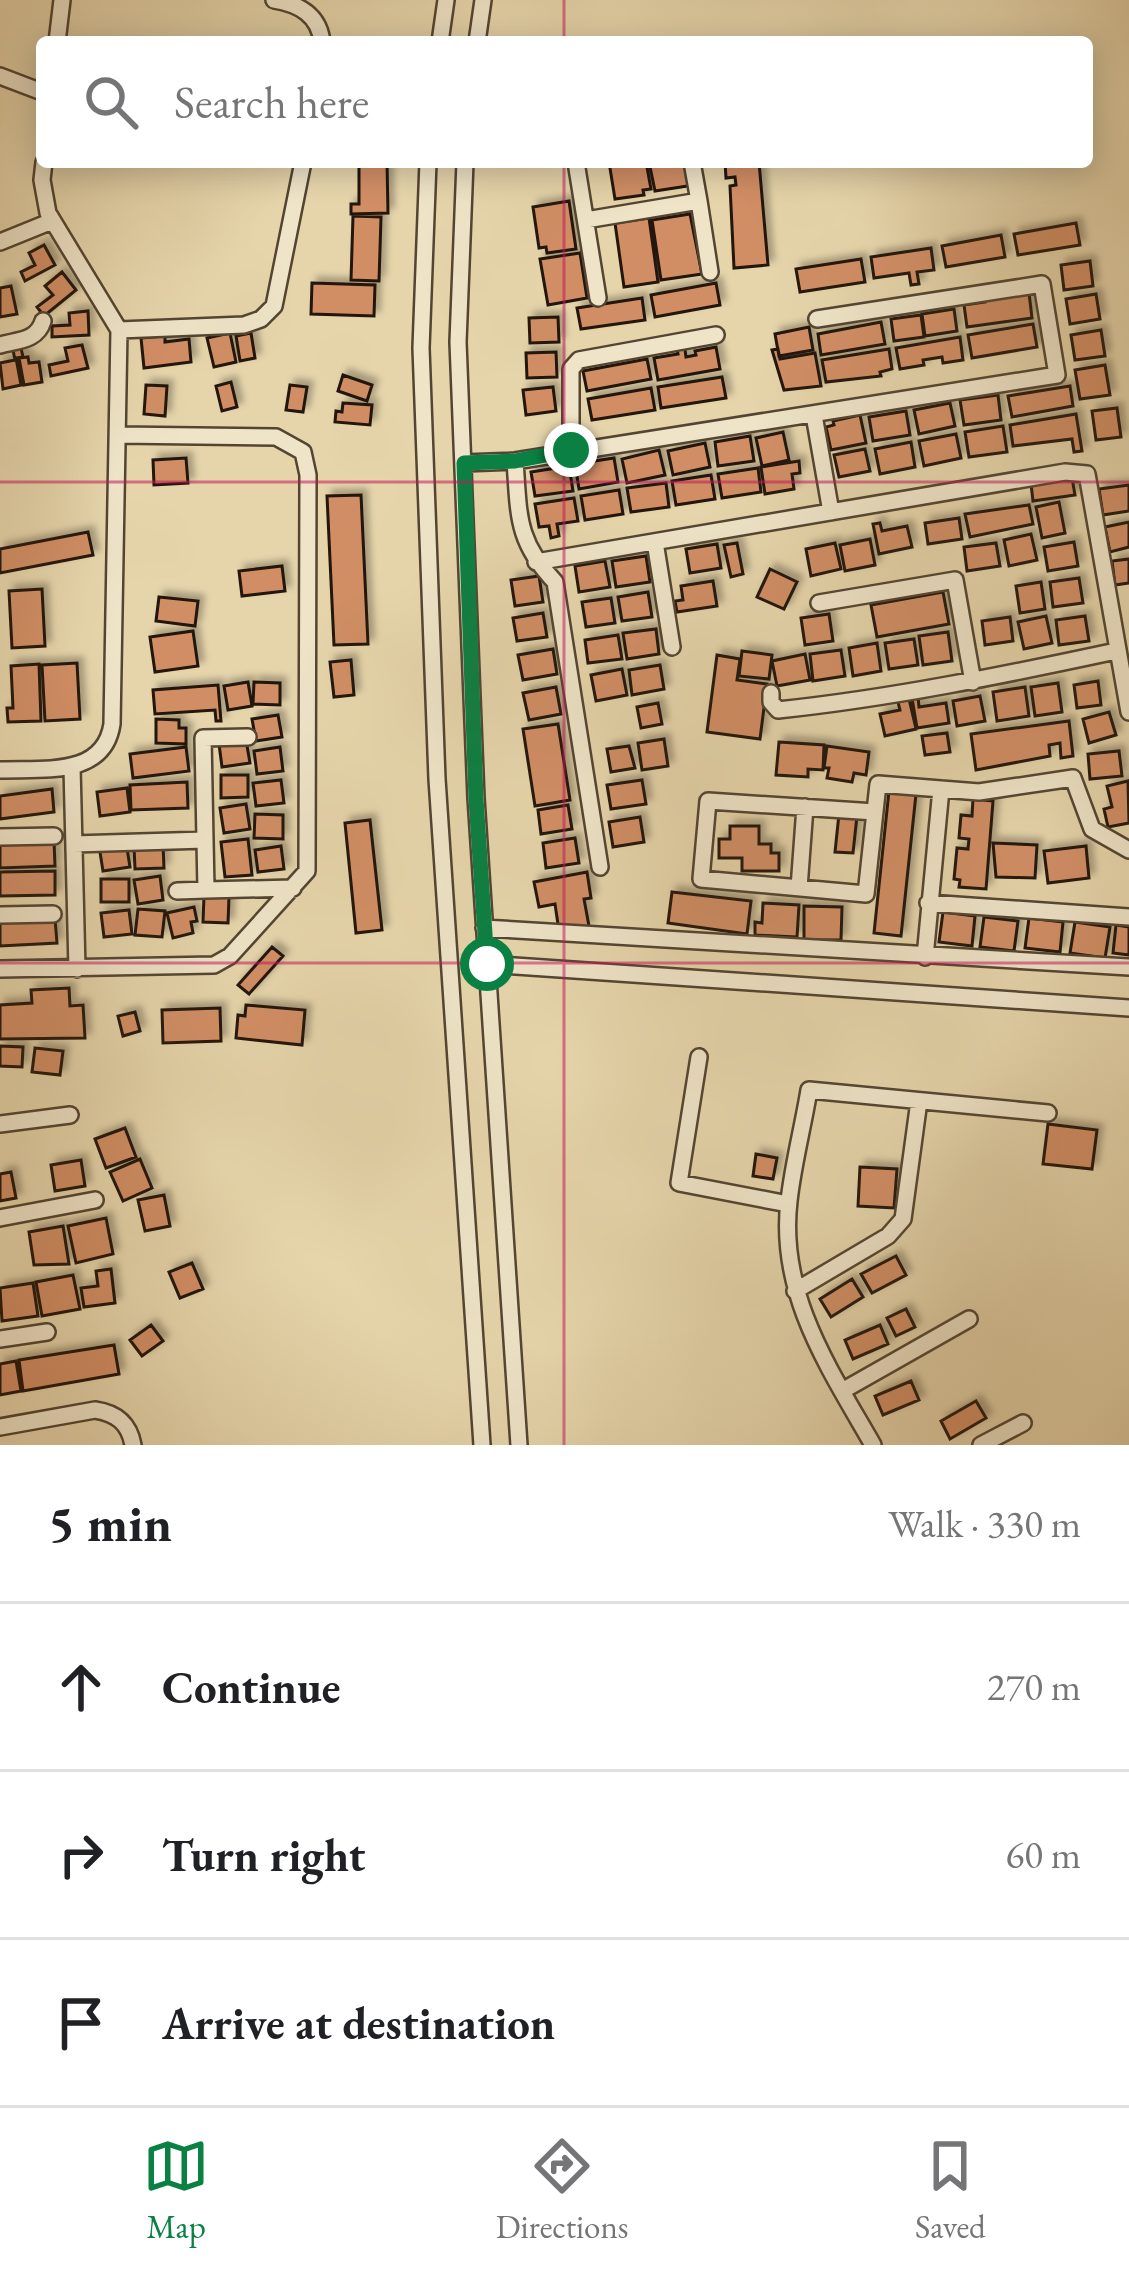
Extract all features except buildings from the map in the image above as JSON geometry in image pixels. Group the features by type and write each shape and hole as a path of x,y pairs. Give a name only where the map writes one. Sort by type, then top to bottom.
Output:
{"street":[{"path":"58,36 62,0"},
{"path":"274,0 314,17 320,36"},
{"path":"441,36 446,0"},
{"path":"478,36 483,0"},
{"path":"0,76 36,90"},
{"path":"0,770 89,762 110,739 112,724 119,330 52,221 43,168"},
{"path":"119,330 244,325 261,319 274,306 302,168"},
{"path":"428,168 421,347 437,779 482,1445"},
{"path":"465,168 458,342 484,928 519,1445"},
{"path":"577,168 598,298"},
{"path":"693,168 710,272"},
{"path":"586,220 699,201"},
{"path":"0,242 52,221"},
{"path":"464,463 515,461 1057,375 1042,284 818,319"},
{"path":"0,345 32,337 40,332 43,321"},
{"path":"571,450 571,369 579,361 716,335"},
{"path":"814,415 831,512"},
{"path":"0,969 222,962 308,871 308,475 303,452 276,437 119,435"},
{"path":"515,461 521,534 536,562 555,582 600,867"},
{"path":"536,562 1065,472 1087,474 1129,712"},
{"path":"655,542 672,646"},
{"path":"819,603 955,580 973,682"},
{"path":"771,693 778,710 973,682 1116,651"},
{"path":"206,890 203,738 248,737"},
{"path":"72,767 77,969"},
{"path":"875,812 708,800 701,879 866,894 875,812 878,784 979,792 1072,778 1092,829 1129,850"},
{"path":"925,957 940,789"},
{"path":"799,888 806,807"},
{"path":"0,837 54,836"},
{"path":"74,844 205,841"},
{"path":"177,891 293,888"},
{"path":"928,903 1129,917"},
{"path":"0,915 53,914"},
{"path":"484,928 1129,967"},
{"path":"487,964 1129,1008"},
{"path":"699,1057 679,1184 788,1204"},
{"path":"873,1445 801,1315 795,1291 788,1204 809,1090 1048,1113"},
{"path":"795,1291 897,1229 907,1208 919,1101"},
{"path":"0,1124 70,1114"},
{"path":"0,1218 95,1200"},
{"path":"842,1391 969,1319"},
{"path":"0,1339 47,1332"},
{"path":"0,1427 95,1410 110,1412 122,1420 133,1445"},
{"path":"981,1445 1023,1423"}],"route":[{"path":"487,964 464,463 515,461 571,450"}]}
